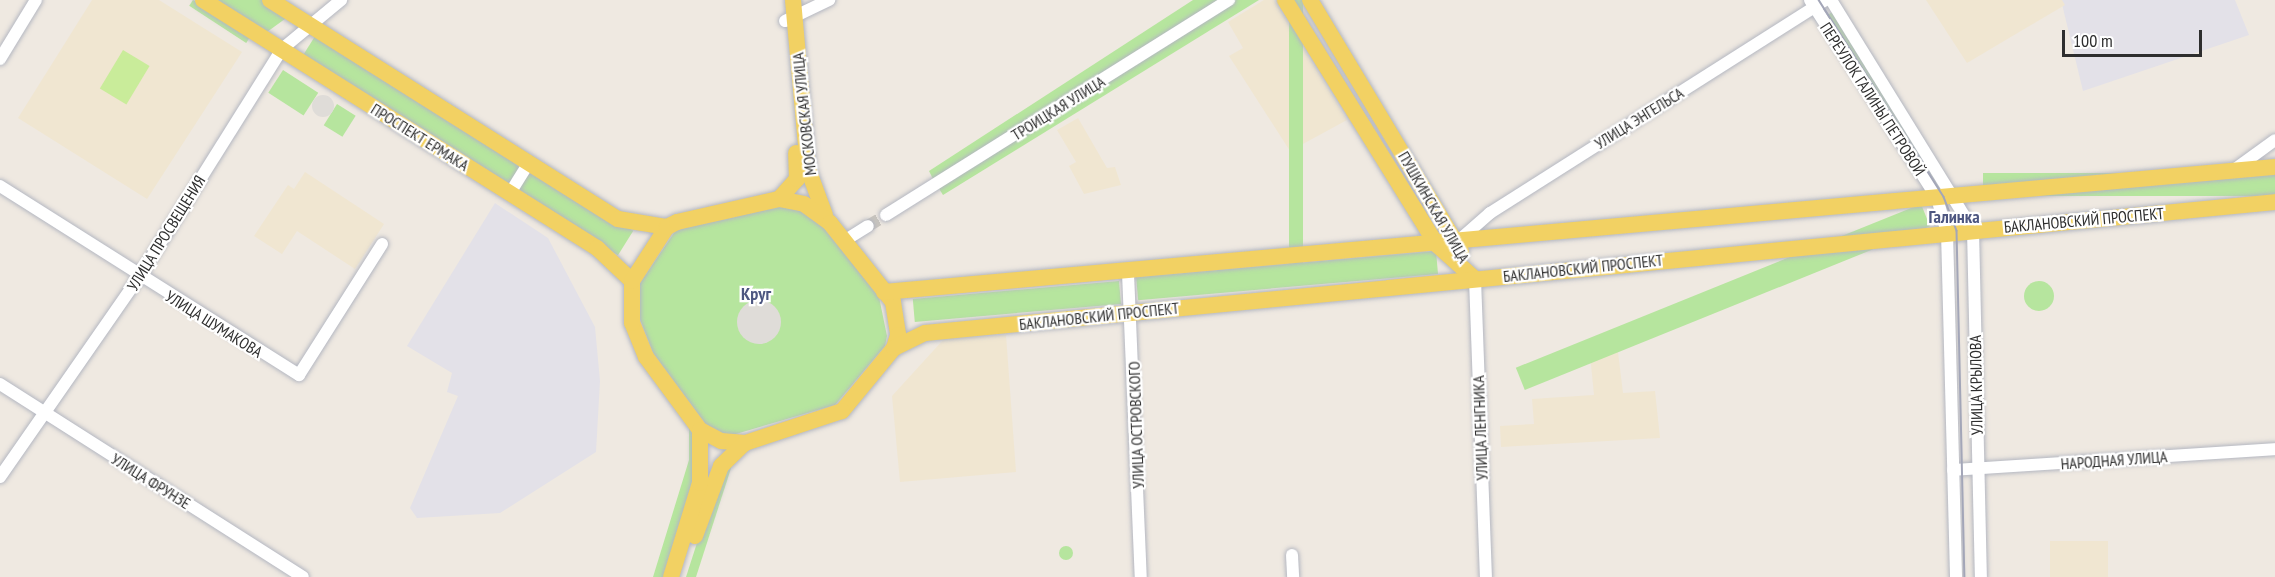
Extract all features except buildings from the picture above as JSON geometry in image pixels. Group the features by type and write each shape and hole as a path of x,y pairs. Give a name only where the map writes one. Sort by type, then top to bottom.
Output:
{"main road":[{"name":"ПРОСПЕКТ ЕРМАКА","path":"203,0 597,249 632,281"},
{"path":"270,0 618,219 667,228"},
{"name":"ПУШКИНСКАЯ УЛИЦА","path":"1285,0 1436,244 1474,279"},
{"name":"ПУШКИНСКАЯ УЛИЦА","path":"1310,0 1456,243 1474,279"},
{"name":"МОСКОВСКАЯ УЛИЦА","path":"779,199 793,187 798,170 789,1"},
{"name":"МОСКОВСКАЯ УЛИЦА","path":"790,21 810,180 830,223"},
{"path":"884,292 1128,273 2275,167"},
{"path":"682,577 712,485 729,455 746,443 842,411 894,348 896,313 884,292 830,223 804,204 779,199 698,214 667,228 632,281 637,340 700,430 721,441 746,443"},
{"name":"БАКЛАНОВСКИЙ ПРОСПЕКТ","path":"894,348 925,333 2275,201"},
{"path":"671,577 700,483 700,430"}],"street":[{"path":"0,59 36,0"},
{"name":"УЛИЦА ПРОСВЕЩЕНИЯ","path":"0,477 139,277 282,49 307,23 340,0"},
{"path":"790,21 829,0"},
{"name":"ТРОИЦКАЯ УЛИЦА","path":"886,215 1229,0"},
{"name":"УЛИЦА ЭНГЕЛЬСА","path":"1456,243 1490,213 1812,3 1826,0"},
{"name":"ПЕРЕУЛОК ГАЛИНЫ ПЕТРОВОЙ","path":"1831,0 1956,197"},
{"name":"ПЕРЕУЛОК ГАЛИНЫ ПЕТРОВОЙ","path":"1812,3 1937,198"},
{"path":"2232,171 2275,140"},
{"path":"510,193 529,163"},
{"name":"УЛИЦА ШУМАКОВА","path":"0,186 139,277 299,375 382,244"},
{"name":"УЛИЦА КРЫЛОВА","path":"1956,197 1974,230 1977,470 1981,577"},
{"name":"УЛИЦА КРЫЛОВА","path":"1937,198 1947,232 1956,577"},
{"path":"844,241 868,226"},
{"name":"УЛИЦА ОСТРОВСКОГО","path":"1128,273 1132,313 1141,577"},
{"name":"УЛИЦА ЛЕНГНИКА","path":"1474,279 1486,577"},
{"name":"УЛИЦА ФРУНЗЕ","path":"0,384 303,577"},
{"name":"НАРОДНАЯ УЛИЦА","path":"1953,470 2275,449"},
{"path":"1292,555 1293,577"}],"shaded area":[{"path":"92,0 159,0 242,52 147,199 18,118"},
{"path":"1264,0 1274,0 1347,120 1290,151 1229,56 1243,48 1228,22"},
{"path":"1926,0 2062,0 2065,5 1967,63"},
{"path":"2061,0 2235,0 2249,35 2083,91"},
{"path":"323,95 331,98 334,106 331,114 323,117 315,114 312,106 315,98"},
{"path":"1078,118 1107,168 1115,167 1121,185 1084,194 1069,166 1076,162 1057,130"},
{"path":"305,172 384,224 355,269 297,231 282,254 254,236 288,185 294,189"},
{"path":"495,203 548,238 595,327 600,381 596,452 500,513 417,518 410,508 458,396 447,392 452,373 407,346"},
{"path":"759,300 775,306 781,322 775,338 759,344 743,338 737,322 743,306"},
{"path":"1006,335 1016,472 900,482 892,396 944,339"},
{"path":"1617,344 1623,393 1655,391 1660,438 1501,447 1500,426 1534,424 1532,399 1594,395 1589,345"},
{"path":"2050,541 2108,541 2108,577 2050,577"}],"green space":[{"path":"193,0 250,37 246,43 189,6"},
{"path":"215,0 265,0 289,16 267,32"},
{"path":"1193,0 1222,0 934,181 929,171"},
{"path":"1234,0 1259,0 943,195 938,187"},
{"path":"1289,0 1303,0 1303,282 1289,282"},
{"path":"1834,11 1944,187 1934,193 1824,17"},
{"path":"317,33 633,231 618,255 302,58"},
{"path":"123,50 150,66 126,105 100,89"},
{"path":"283,70 318,93 304,116 268,93"},
{"path":"337,104 356,116 342,137 324,125"},
{"path":"1983,173 2275,173 2275,196 1983,196"},
{"path":"774,204 801,209 829,231 879,297 887,336 885,346 835,405 729,436 707,426 653,353 640,319 638,286 676,230"},
{"path":"1921,204 1930,226 1525,390 1516,368"},
{"path":"1436,251 1438,274 1138,300 1136,277"},
{"path":"1119,281 1121,304 915,322 913,299"},
{"path":"2039,281 2050,285 2054,296 2050,307 2039,311 2028,307 2024,296 2028,285"},
{"path":"689,424 700,457 666,577 653,577 689,460"},
{"path":"732,465 696,577 686,577 715,487"},
{"path":"1063,546 1069,546 1073,553 1069,560 1063,560 1059,556 1059,550"}],"tunnel":[{"path":"868,226 886,215"}],"tram line":[{"path":"1819,0 1944,197 1957,231 1965,577"}],"district":[{"name":"Галинка","path":"1954,217"},
{"name":"Круг","path":"756,294"}]}
